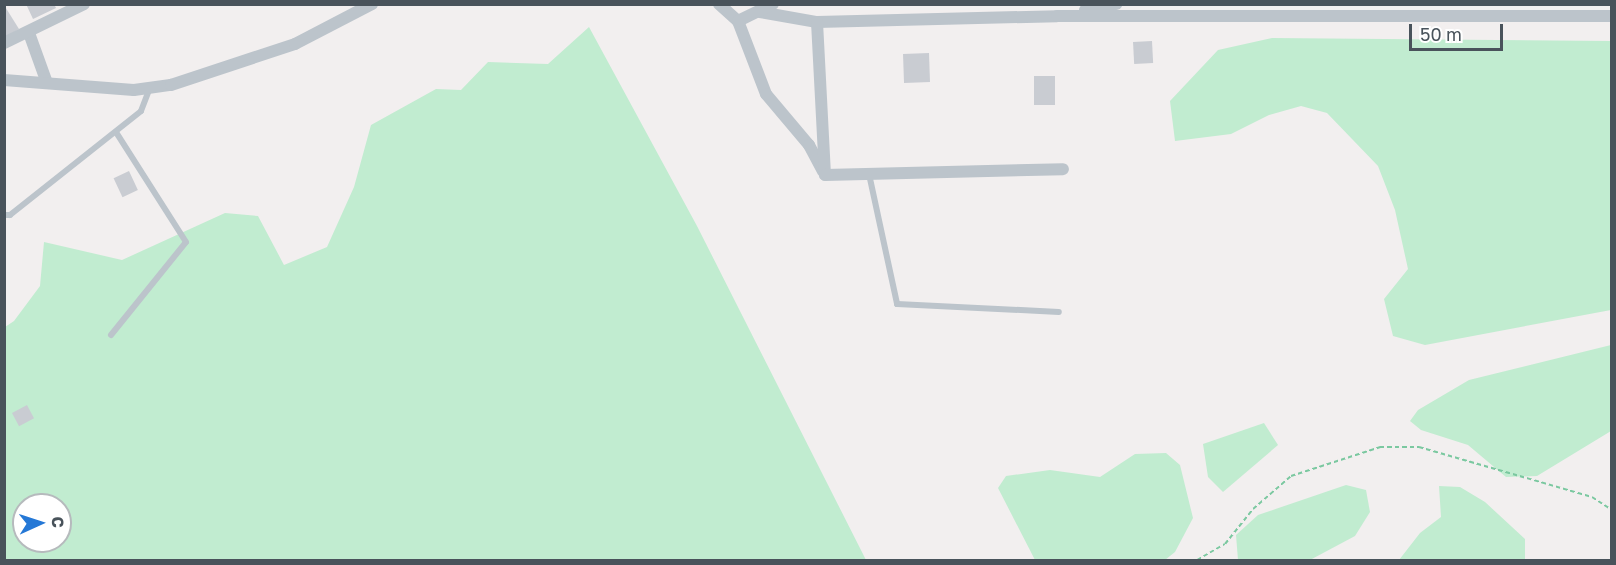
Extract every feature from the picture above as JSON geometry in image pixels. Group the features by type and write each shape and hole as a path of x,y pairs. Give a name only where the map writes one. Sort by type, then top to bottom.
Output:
{"street":[{"path":"4,43 29,33 84,4"},
{"path":"4,80 150,88 171,85 295,44 372,4"},
{"path":"719,4 738,21 766,94 809,145 825,175"},
{"path":"738,21 773,4"},
{"path":"1057,16 1116,4"},
{"path":"760,12 817,22 1057,16 1611,16"},
{"path":"817,22 825,175"},
{"path":"29,33 47,83"},
{"path":"825,175 1064,169"}],"lane":[{"path":"4,215 10,215 141,111 150,88"},
{"path":"111,335 186,242 116,132"},
{"path":"869,174 897,304 1059,312"}],"path":[{"path":"1197,561 1225,544 1253,509 1291,476 1380,447 1419,447 1592,497 1611,510"}],"green space":[{"path":"589,27 697,226 866,560 5,560 5,327 14,321 40,286 44,242 122,260 225,213 258,216 284,265 327,247 354,187 371,125 436,89 461,90 488,62 548,64"},
{"path":"1272,38 1611,41 1611,310 1425,345 1393,336 1384,299 1408,269 1395,210 1378,166 1327,113 1301,106 1269,115 1231,134 1175,141 1170,101 1218,50"},
{"path":"1611,345 1611,431 1537,476 1506,477 1468,445 1421,430 1410,421 1418,410 1469,380"},
{"path":"1264,423 1278,445 1223,492 1208,477 1203,444"},
{"path":"1166,453 1180,465 1193,518 1175,552 1165,560 1035,560 998,488 1006,476 1050,470 1100,477 1135,454"},
{"path":"1346,485 1366,490 1370,512 1355,536 1310,560 1238,560 1236,535 1258,515"},
{"path":"1439,486 1460,487 1485,502 1525,539 1525,560 1399,560 1420,533 1441,517"}],"building":[{"path":"26,4 54,4 56,8 33,19"},
{"path":"4,5 19,29 4,38"},
{"path":"1152,41 1153,63 1134,64 1133,42"},
{"path":"929,53 930,82 904,83 903,54"},
{"path":"1034,76 1055,76 1055,105 1034,105"},
{"path":"129,171 138,190 122,197 114,178"},
{"path":"27,405 34,418 19,426 12,413"}]}
